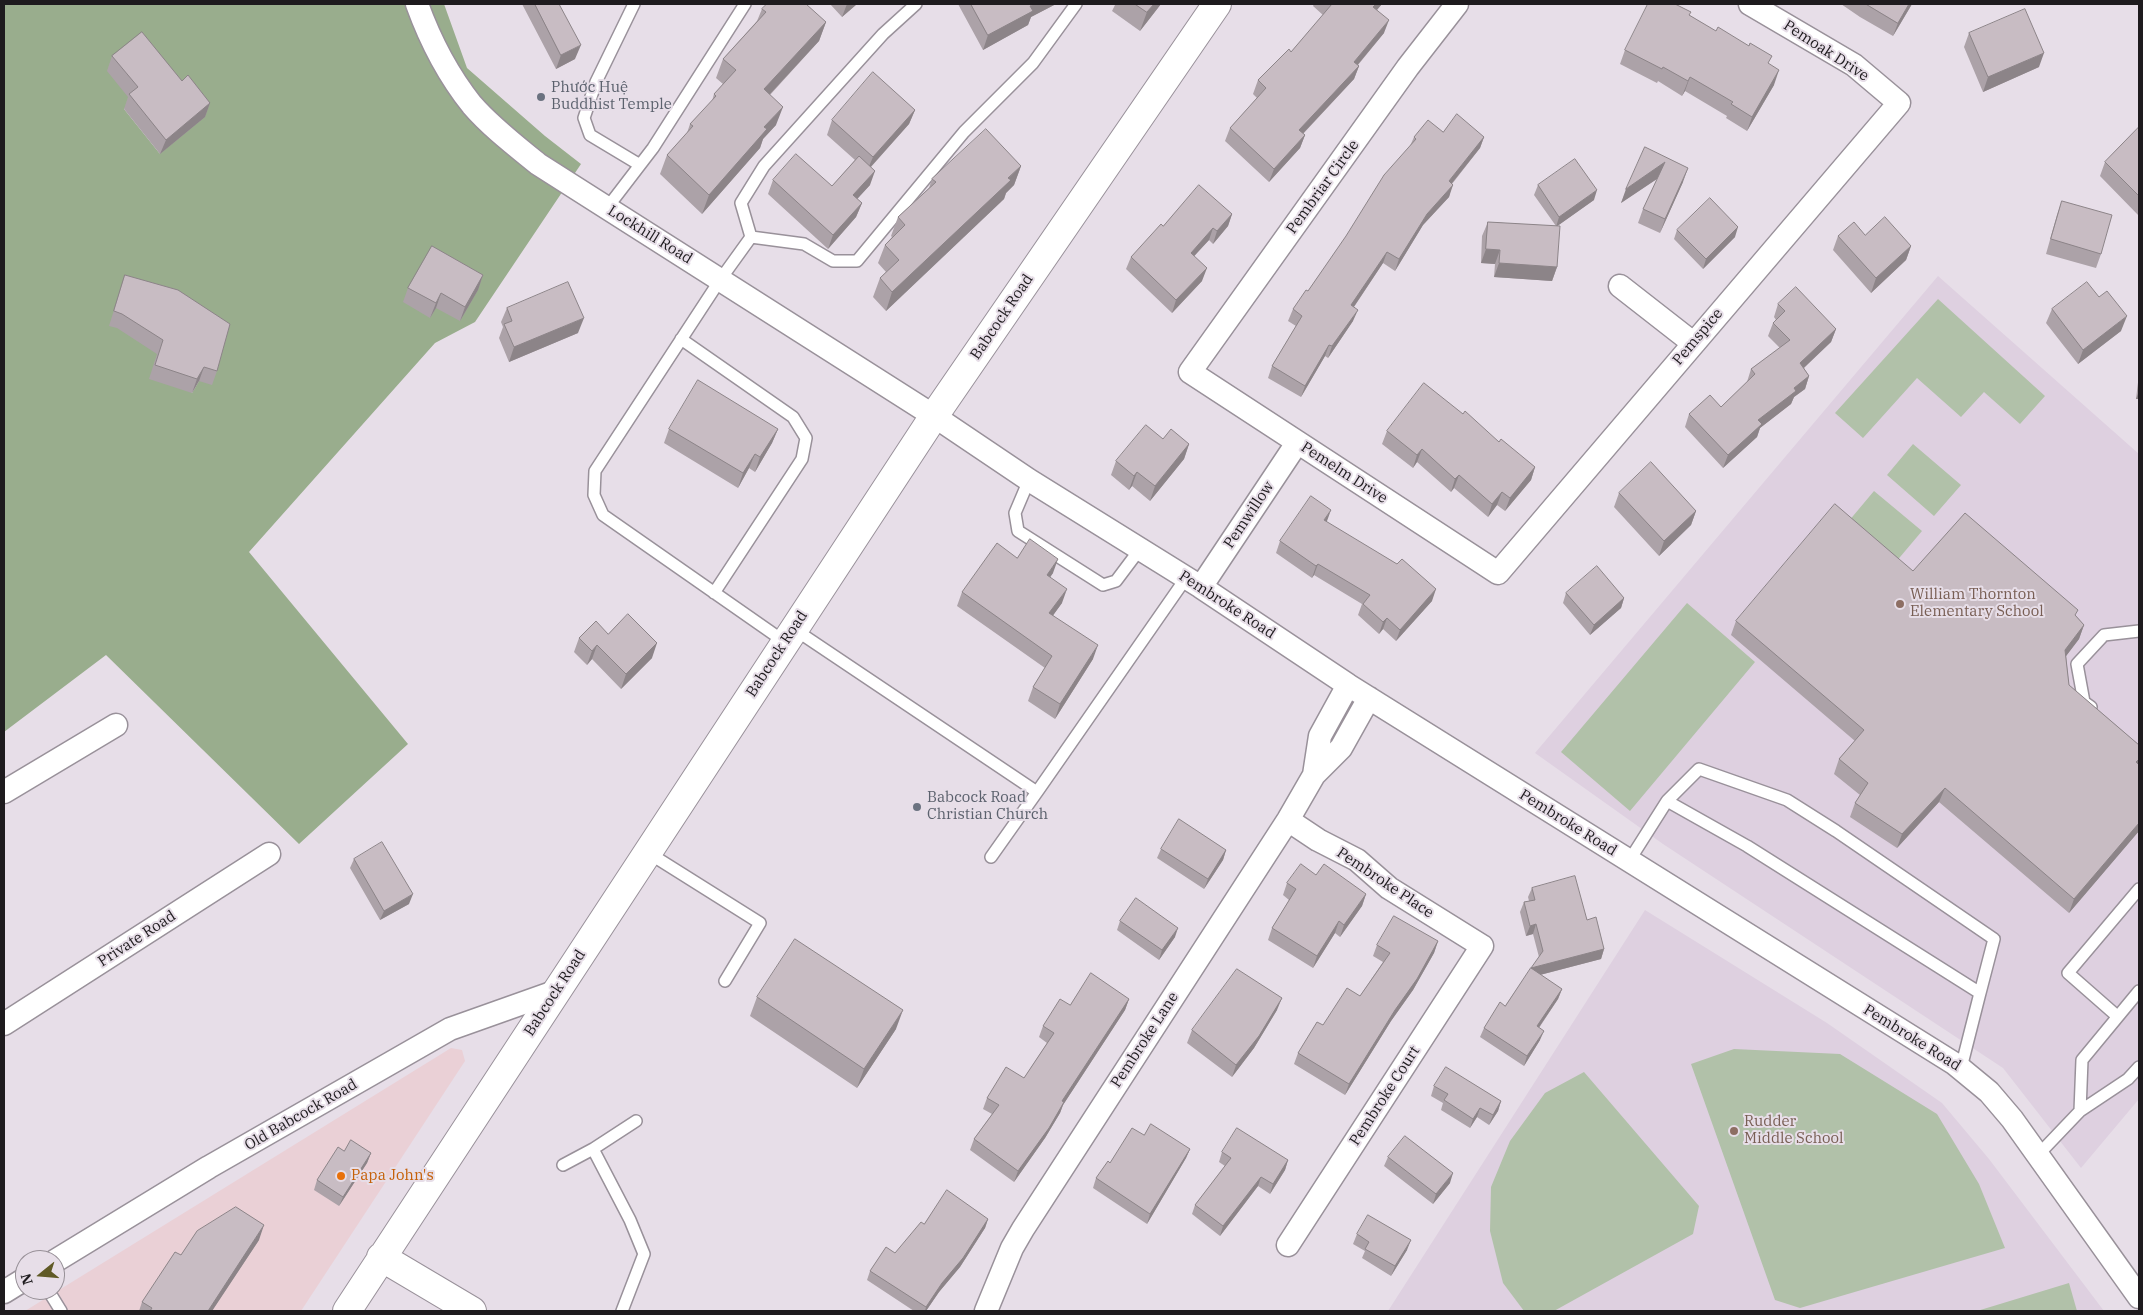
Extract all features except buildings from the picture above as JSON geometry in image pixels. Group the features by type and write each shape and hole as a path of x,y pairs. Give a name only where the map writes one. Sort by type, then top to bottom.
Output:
{"main road":[{"name":"Babcock Road","path":"347,1311 934,416 1217,4"},
{"path":"381,1257 472,1311"}],"street":[{"name":"Lockhill Road","path":"417,4 443,62 472,105 538,164 934,416"},
{"name":"Pembriar Circle","path":"1190,372 1408,67 1457,4"},
{"name":"Pemoak Drive","path":"1750,4 1854,66 1899,103"},
{"name":"Pemspice","path":"1498,573 1899,103"},
{"path":"1620,286 1693,343"},
{"name":"Pemelm Drive","path":"1190,372 1498,573"},
{"name":"Pembroke Road","path":"934,416 1029,480 1194,583 1348,685 1960,1068 1988,1092 2038,1155 2139,1297"},
{"name":"Pemwillow","path":"1194,583 1297,443"},
{"name":"Pembroke Lane","path":"1314,775 1320,736 1348,685"},
{"name":"Pembroke Lane","path":"986,1311 1012,1248 1023,1229 1288,820 1314,775 1341,748 1369,698"},
{"path":"4,792 116,724"},
{"name":"Pembroke Place","path":"1288,820 1318,840 1356,860 1389,888 1482,946"},
{"name":"Private Road","path":"4,1024 269,854"},
{"name":"Pembroke Court","path":"1288,1246 1482,946"},
{"name":"Old Babcock Road","path":"65,1255 209,1168 450,1029 557,991"},
{"path":"4,1292 15,1285"}],"lane":[{"path":"634,4 596,82 584,118 590,134 640,165"},
{"path":"607,208 653,148 745,4"},
{"path":"751,237 741,203 764,166 883,34 916,4"},
{"path":"751,237 804,244 832,261 857,261 964,132 1033,62 1076,4"},
{"path":"751,237 720,280 595,471 594,495 603,514 714,593 790,636 1037,792"},
{"path":"681,339 793,417 806,438 802,459 714,593"},
{"path":"1029,480 1015,513 1018,531 1103,585 1116,581 1140,549"},
{"path":"991,856 1194,583"},
{"path":"2098,713 2084,702 2076,664 2104,635 2139,631"},
{"path":"1629,861 1666,800 1699,769 1787,800 1820,820 1994,939 1960,1068"},
{"path":"1666,800 1747,846 1980,993"},
{"path":"647,852 760,923 725,981"},
{"path":"2117,1016 2068,973 2139,889"},
{"path":"2080,1110 2082,1060 2139,990"},
{"path":"2038,1155 2080,1110 2128,1079 2139,1067"},
{"path":"563,1165 593,1149 636,1121"},
{"path":"593,1149 630,1220 644,1254 622,1311"},
{"path":"54,1300 61,1311"}],"shaded area":[{"name":"William Thornton Elementary School","path":"1938,276 2139,454 2139,1099 2081,1168 2003,1068 1663,844 1535,753"},
{"name":"Rudder Middle School","path":"1645,910 1827,1023 1942,1103 1989,1159 2104,1311 1388,1311"},
{"path":"451,1048 462,1050 465,1061 301,1311 25,1311 43,1300 65,1300 65,1286"}],"green space":[{"path":"4,4 444,4 467,68 545,136 581,164 475,322 435,343 249,552 408,744 299,844 106,655 4,732","holes":["132,102 160,154 124,109","164,332 199,381 192,393"]},
{"path":"1938,299 2045,396 2020,424 1984,392 1961,417 1917,378 1863,438 1835,413"},
{"path":"1913,444 1961,485 1934,516 1887,475"},
{"path":"1874,491 1922,531 1895,563 1848,522"},
{"path":"1687,603 1755,662 1630,811 1561,752"},
{"path":"1734,1049 1840,1054 1937,1114 1979,1184 2005,1248 1800,1308 1775,1300 1691,1064"},
{"path":"1584,1072 1699,1206 1693,1234 1554,1311 1524,1311 1503,1283 1490,1231 1491,1187 1510,1141 1545,1093"},
{"path":"2069,1283 2077,1311 1977,1311"}],"place":[{"name":"Phước Huệ Buddhist Temple","path":"541,97"},
{"name":"William Thornton Elementary School","path":"1900,604"},
{"name":"Babcock Road Christian Church","path":"917,807"},
{"name":"Rudder Middle School","path":"1734,1131"},
{"name":"Papa John's","path":"341,1176"}]}
